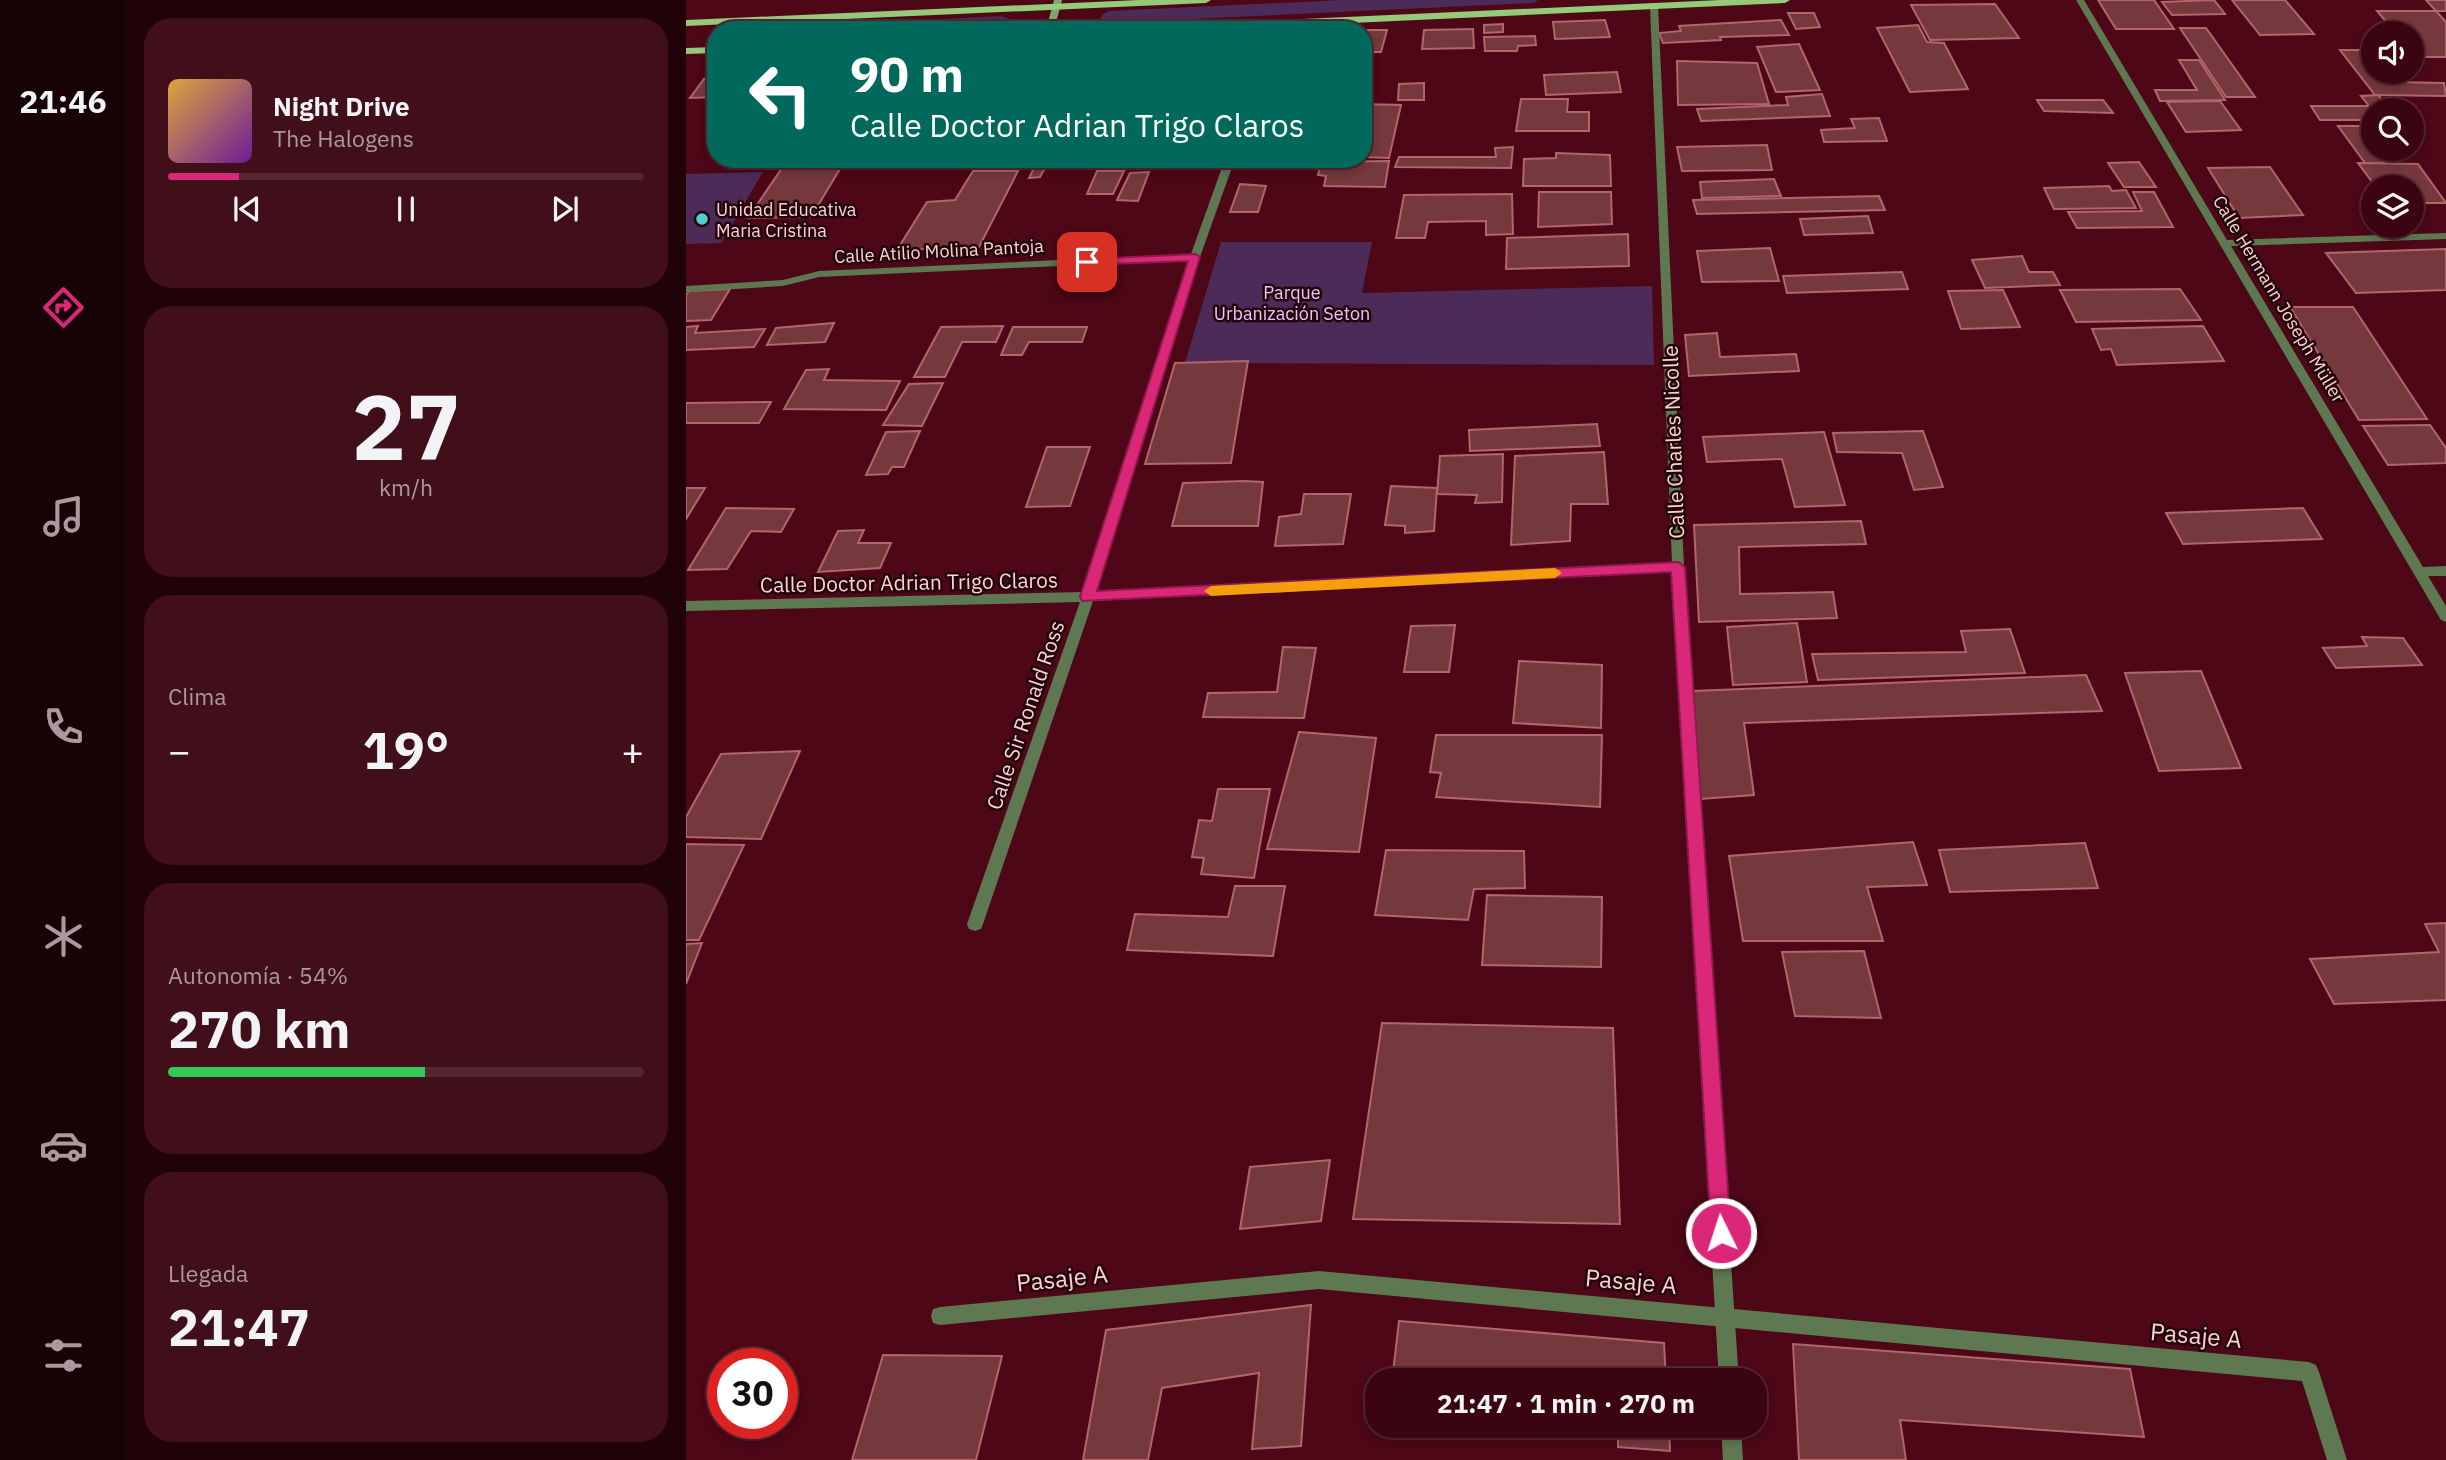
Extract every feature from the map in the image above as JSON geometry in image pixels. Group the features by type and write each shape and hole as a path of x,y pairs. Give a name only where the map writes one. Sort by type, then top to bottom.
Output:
{"main road":[{"path":"725,21 1057,4 1206,0"},
{"path":"1345,21 1559,5 1654,6 1785,0"},
{"path":"1052,21 1057,4"},
{"path":"686,23 707,22"},
{"path":"686,51 707,50"}],"street":[{"name":"Calle Hermann Joseph Müller","path":"2080,0 2446,617"},
{"name":"Calle Charles Nicolle","path":"1654,6 1678,567 1728,1368"},
{"name":"Calle Sir Ronald Ross","path":"975,923 1088,597 1195,257 1227,168"},
{"path":"2225,243 2446,236"},
{"name":"Calle Atilio Molina Pantoja","path":"686,289 783,283 819,274 1195,257"},
{"name":"Calle Doctor Adrian Trigo Claros","path":"686,606 1088,597 1678,567"},
{"path":"2420,572 2446,571"},
{"name":"Pasaje A","path":"940,1317 1319,1280 2309,1372 2337,1460"},
{"path":"1732,1438 1733,1460"}],"green space":[{"path":"1343,0 1538,0 1534,3 1148,21 1100,20 1102,15 1109,11"},
{"path":"1002,16 1011,20 1010,21 901,21"},
{"path":"763,172 721,243 686,244 686,174"},
{"name":"Parque Urbanización Seton","path":"1221,242 1372,242 1362,293 1652,286 1654,365 1185,363"}],"building":[{"path":"2098,0 2154,0 2174,29 2116,29"},
{"path":"2214,0 2225,14 2172,15 2162,2"},
{"path":"2232,0 2285,0 2314,34 2260,35"},
{"path":"2426,0 2446,0 2446,11 2436,11"},
{"path":"1995,4 2019,38 1930,40 1911,5"},
{"path":"2377,11 2436,11 2446,22 2446,57 2424,57 2424,21 2386,21"},
{"path":"1788,13 1814,13 1820,27 1796,29"},
{"path":"1605,20 1610,37 1555,39 1553,22"},
{"path":"1781,20 1789,35 1720,37 1721,40 1663,43 1659,33 1681,31 1679,26"},
{"path":"1503,24 1503,32 1484,33 1484,25"},
{"path":"1918,25 1927,42 1944,43 1968,89 1910,92 1877,28"},
{"path":"2180,28 2206,28 2255,97 2226,97"},
{"path":"1473,29 1474,48 1422,49 1424,30"},
{"path":"1372,30 1387,30 1381,52 1372,52"},
{"path":"1535,36 1536,45 1518,46 1517,51 1485,51 1484,37"},
{"path":"1799,44 1820,90 1776,92 1757,47"},
{"path":"2340,50 2361,50 2361,77"},
{"path":"2179,60 2199,60 2225,100 2160,101 2155,90 2197,90"},
{"path":"1677,61 1757,63 1769,104 1678,105"},
{"path":"1617,72 1621,92 1546,95 1544,75"},
{"path":"707,79 707,97 690,98"},
{"path":"1424,83 1424,100 1398,100 1399,84"},
{"path":"2444,83 2446,96 2375,95 2366,84"},
{"path":"1822,94 1830,116 1701,121 1697,109 1788,105 1786,97"},
{"path":"2378,95 2381,98 2363,98 2361,96"},
{"path":"1521,99 1568,99 1567,112 1589,112 1589,131 1516,131"},
{"path":"2037,100 2103,100 2113,113 2044,111"},
{"path":"2220,101 2241,130 2186,132 2167,102"},
{"path":"1372,104 1401,105 1389,158 1372,157"},
{"path":"2311,106 2361,106 2361,120 2320,120"},
{"path":"1879,118 1887,141 1824,142 1821,130 1855,128 1851,119"},
{"path":"2338,126 2361,126 2361,158"},
{"path":"1767,145 1772,170 1682,171 1677,147"},
{"path":"1513,147 1511,168 1395,167 1399,157 1496,157 1495,148"},
{"path":"1556,153 1610,155 1611,186 1523,186 1524,159 1556,158"},
{"path":"1372,161 1389,161 1385,187 1324,186 1326,176 1318,175 1320,168 1372,168"},
{"path":"2364,161 2385,163 2365,163"},
{"path":"2139,162 2156,187 2124,187 2108,163"},
{"path":"2358,163 2418,164 2446,203 2424,203 2424,175 2367,175"},
{"path":"2270,167 2303,215 2239,218 2208,168"},
{"path":"782,168 841,168 811,217 748,218"},
{"path":"1034,168 1045,168 1040,177 1029,178"},
{"path":"973,171 1018,171 979,247 897,250 927,202 955,200"},
{"path":"1097,171 1124,171 1113,194 1087,194"},
{"path":"1149,172 1138,201 1117,200 1130,173"},
{"path":"1774,179 1781,196 1702,198 1700,182"},
{"path":"1240,184 1266,186 1258,212 1230,212"},
{"path":"2109,186 2112,191 2126,190 2136,208 2054,209 2044,188"},
{"path":"1539,192 1611,192 1612,224 1538,227"},
{"path":"2133,192 2154,192 2173,227 2077,228 2068,212 2142,211"},
{"path":"1512,194 1513,234 1486,235 1486,221 1428,222 1425,238 1396,238 1404,195"},
{"path":"1879,196 1885,210 1697,214 1693,200"},
{"path":"1868,216 1873,233 1804,235 1800,219"},
{"path":"1628,234 1629,266 1506,269 1507,238"},
{"path":"1770,248 1779,281 1702,282 1697,251"},
{"path":"2446,249 2446,290 2356,293 2326,253"},
{"path":"2022,256 2029,272 2053,272 2060,285 1985,288 1972,260"},
{"path":"1902,272 1908,289 1787,293 1783,276"},
{"path":"730,289 711,320 686,321 686,295 689,291"},
{"path":"2180,289 2201,320 2076,322 2060,290"},
{"path":"2003,290 2020,327 1961,329 1948,291"},
{"path":"2290,307 2353,307 2427,419 2359,420"},
{"path":"834,323 825,342 767,345 776,328"},
{"path":"698,326 695,333 765,329 754,347 686,350 686,327"},
{"path":"1003,326 996,342 962,342 945,377 914,377 941,327"},
{"path":"2203,326 2224,361 2117,365 2111,349 2101,350 2092,329"},
{"path":"1013,327 1087,327 1082,342 1029,342 1022,355 1001,355"},
{"path":"1717,333 1720,357 1796,354 1799,371 1689,376 1685,335"},
{"path":"1248,361 1231,463 1145,464 1175,363"},
{"path":"829,369 824,380 900,381 886,410 784,409 806,370"},
{"path":"943,383 922,426 883,425 909,384"},
{"path":"771,402 759,423 686,423 686,403"},
{"path":"1597,424 1600,446 1470,451 1469,430"},
{"path":"2430,425 2446,448 2446,463 2388,465 2363,426"},
{"path":"920,431 904,467 892,467 888,474 866,475 886,432"},
{"path":"1923,431 1943,487 1914,490 1902,453 1837,452 1833,433"},
{"path":"1824,432 1845,505 1795,507 1782,459 1707,462 1703,437"},
{"path":"1047,447 1090,447 1070,506 1026,507"},
{"path":"1604,452 1608,504 1571,504 1570,541 1511,545 1515,456"},
{"path":"1503,454 1502,502 1475,503 1477,495 1437,494 1440,456"},
{"path":"1263,482 1258,526 1172,526 1183,483"},
{"path":"1391,486 1437,488 1434,531 1405,533 1405,526 1385,525"},
{"path":"686,488 705,488 686,519"},
{"path":"1304,494 1351,494 1343,544 1275,546 1279,517 1301,514"},
{"path":"726,508 794,509 781,532 751,531 727,569 688,570"},
{"path":"2303,508 2322,539 2183,544 2166,513"},
{"path":"1861,521 1866,544 1739,547 1740,594 1833,592 1837,618 1699,622 1694,525"},
{"path":"864,530 858,543 891,543 880,568 818,572 838,531"},
{"path":"1797,623 1807,682 1733,685 1727,627"},
{"path":"1455,625 1449,672 1404,672 1411,626"},
{"path":"2010,629 2025,673 1818,680 1812,654 1966,652 1961,631"},
{"path":"2362,637 2403,638 2422,665 2336,668 2323,648 2367,646"},
{"path":"1283,647 1316,648 1304,718 1203,717 1208,693 1277,692"},
{"path":"1519,661 1602,665 1601,728 1513,723"},
{"path":"2201,671 2241,768 2159,771 2125,673"},
{"path":"2086,675 2102,711 1744,723 1754,795 1700,799 1693,691"},
{"path":"1299,732 1376,738 1359,852 1267,849"},
{"path":"1436,735 1602,735 1600,807 1436,797 1441,773 1430,772"},
{"path":"800,751 761,839 686,837 686,817 721,754"},
{"path":"1218,789 1270,789 1254,878 1201,874 1204,858 1192,857 1199,820 1212,821"},
{"path":"1913,842 1927,885 1867,887 1883,941 1743,941 1729,856"},
{"path":"2085,843 2098,888 1950,892 1939,850"},
{"path":"686,844 744,845 699,940 686,940"},
{"path":"1386,850 1524,851 1525,888 1474,889 1468,920 1375,915"},
{"path":"1235,886 1285,886 1273,956 1127,950 1135,914 1228,917"},
{"path":"1487,895 1602,897 1601,967 1482,965"},
{"path":"2446,923 2446,1000 2334,1004 2310,959 2439,952 2425,924"},
{"path":"702,943 686,984 686,944"},
{"path":"1864,951 1881,1018 1795,1016 1782,952"},
{"path":"1382,1023 1613,1028 1620,1224 1353,1219"},
{"path":"1330,1160 1321,1221 1240,1229 1250,1167"},
{"path":"1311,1305 1301,1446 1252,1449 1259,1373 1162,1388 1148,1460 1083,1460 1106,1330"},
{"path":"1399,1321 1664,1343 1665,1368 1394,1368"},
{"path":"1793,1344 2130,1369 2144,1437 1900,1420 1906,1460 1799,1460"},
{"path":"883,1355 1002,1356 976,1460 852,1460"},
{"path":"1618,1438 1669,1438 1670,1451 1618,1447"}],"slow traffic":[{"path":"1211,591 1555,573"}],"place":[{"name":"Unidad Educativa Maria Cristina","path":"702,219"}],"route":[{"path":"1087,262 1195,257 1088,597 1678,567 1721,1233"}]}
